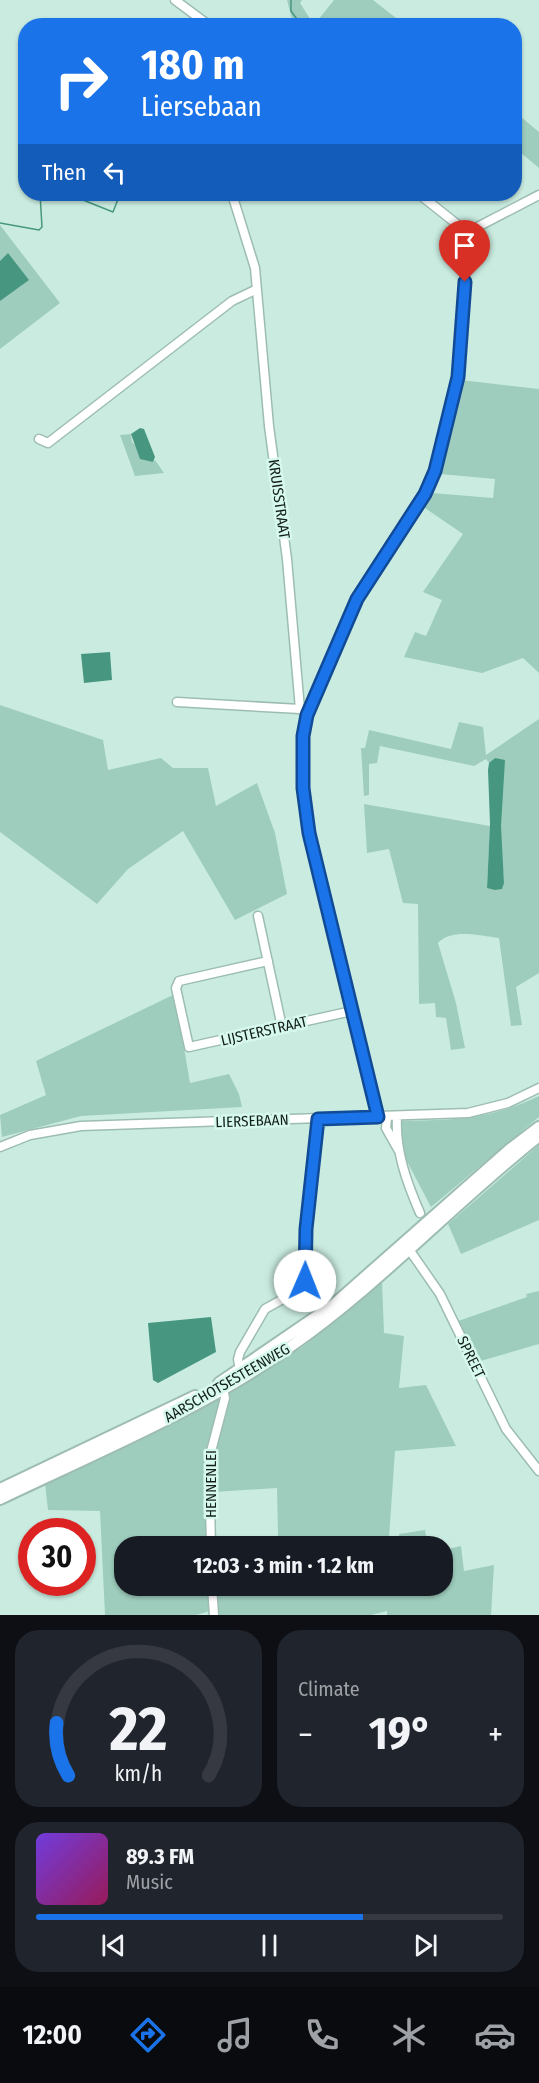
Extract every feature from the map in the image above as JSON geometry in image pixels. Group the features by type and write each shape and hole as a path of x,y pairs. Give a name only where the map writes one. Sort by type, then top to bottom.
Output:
{"main road":[{"name":"AARSCHOTSESTEENWEG","path":"0,1498 173,1416 298,1341 360,1292 510,1149 539,1127"},
{"name":"AARSCHOTSESTEENWEG","path":"0,1489 165,1412 240,1370 333,1305 539,1136"}],"street":[{"path":"176,0 200,18"},
{"path":"464,234 539,195"},
{"name":"KRUISSTRAAT","path":"234,201 255,268 255,290 268,426 287,559 303,712 307,825 352,1011 387,1118"},
{"path":"177,702 303,712 357,599 425,494 438,462 460,366 468,253 464,234 458,225 428,201"},
{"path":"39,440 48,443 232,301 255,290"},
{"path":"258,916 282,1027"},
{"name":"LIJSTERSTRAAT","path":"268,962 179,981 176,988 189,1047 352,1011"},
{"name":"LIERSEBAAN","path":"0,1147 30,1135 81,1126 387,1118 468,1113 508,1103 539,1088"},
{"path":"387,1118 408,1185 420,1213"},
{"path":"240,1370 238,1359 240,1352 262,1312 270,1305 299,1290 305,1281 306,1229 318,1119"},
{"name":"SPREET","path":"407,1246 440,1294 506,1429 539,1471"},
{"name":"HENNENLEI","path":"212,1536 209,1459 225,1398 223,1388"},
{"path":"213,1596 214,1615"}],"shaded area":[{"path":"287,0 302,0 300,3 310,18 292,18"},
{"path":"334,0 373,0 396,18 320,18"},
{"path":"522,118 539,132 539,168 522,154"},
{"path":"0,225 60,303 0,349"},
{"path":"8,253 29,280 0,301 0,261"},
{"path":"461,380 539,389 539,673 523,658 482,673 404,657 415,632 426,636 442,600 423,592 463,534 422,506 432,493 493,498 495,479 440,474"},
{"path":"140,428 144,429 155,457 153,462 140,459 131,434"},
{"path":"131,434 132,442 153,462 155,460 164,473 135,476 120,435"},
{"path":"110,652 112,680 84,683 81,654"},
{"path":"0,705 103,740 108,770 161,758 173,768 208,768 216,806 257,783 275,833 287,894 235,920 183,831 128,869 97,904 0,832"},
{"path":"539,719 539,973 516,987 522,1025 511,1026 499,938 458,934 444,938 438,943 456,1003 465,1048 451,1050 446,1018 436,1017 435,1003 419,1004 418,904 403,903 389,849 367,853 364,804 490,826 487,887 504,883 495,758 489,763 486,759 474,766 380,746 377,763 369,764 369,795 364,796 361,748 365,748 369,730 451,749 459,722 483,727 486,755"},
{"path":"495,758 505,760 501,826 504,883 502,889 495,890 487,888 490,824 488,770 489,763"},
{"path":"175,994 190,1083 229,1074 239,1094 242,1107 81,1116 2,1137 0,1115 46,1095 36,1061"},
{"path":"539,1096 539,1117 431,1207 402,1152 400,1121 471,1117 503,1110"},
{"path":"539,1145 539,1220 461,1254 448,1224"},
{"path":"382,1281 384,1333 404,1336 399,1388 426,1385 456,1446 395,1451 389,1536 278,1536 277,1488 214,1492 212,1459 229,1400 228,1393 304,1346"},
{"path":"539,1291 539,1344 477,1362 458,1321"},
{"path":"211,1317 216,1352 158,1383 153,1380 148,1323"},
{"path":"222,1397 206,1449 208,1536 114,1536 114,1596 453,1596 453,1548 461,1546 464,1571 494,1565 491,1615 387,1615 387,1611 371,1615 210,1615 210,1611 196,1615 105,1615 100,1511 48,1510 45,1483"},
{"path":"425,1530 426,1536 399,1536 399,1534"}],"waterway":[{"path":"291,0 291,11 296,18"},
{"path":"0,223 39,230 42,227 40,201"},
{"path":"86,201 113,212 117,201"}],"route":[{"path":"305,1281 306,1229 315,1169 318,1119 378,1117 309,833 303,788 303,729 309,709 348,616 366,582 416,509 435,471 460,366 465,282"}]}
